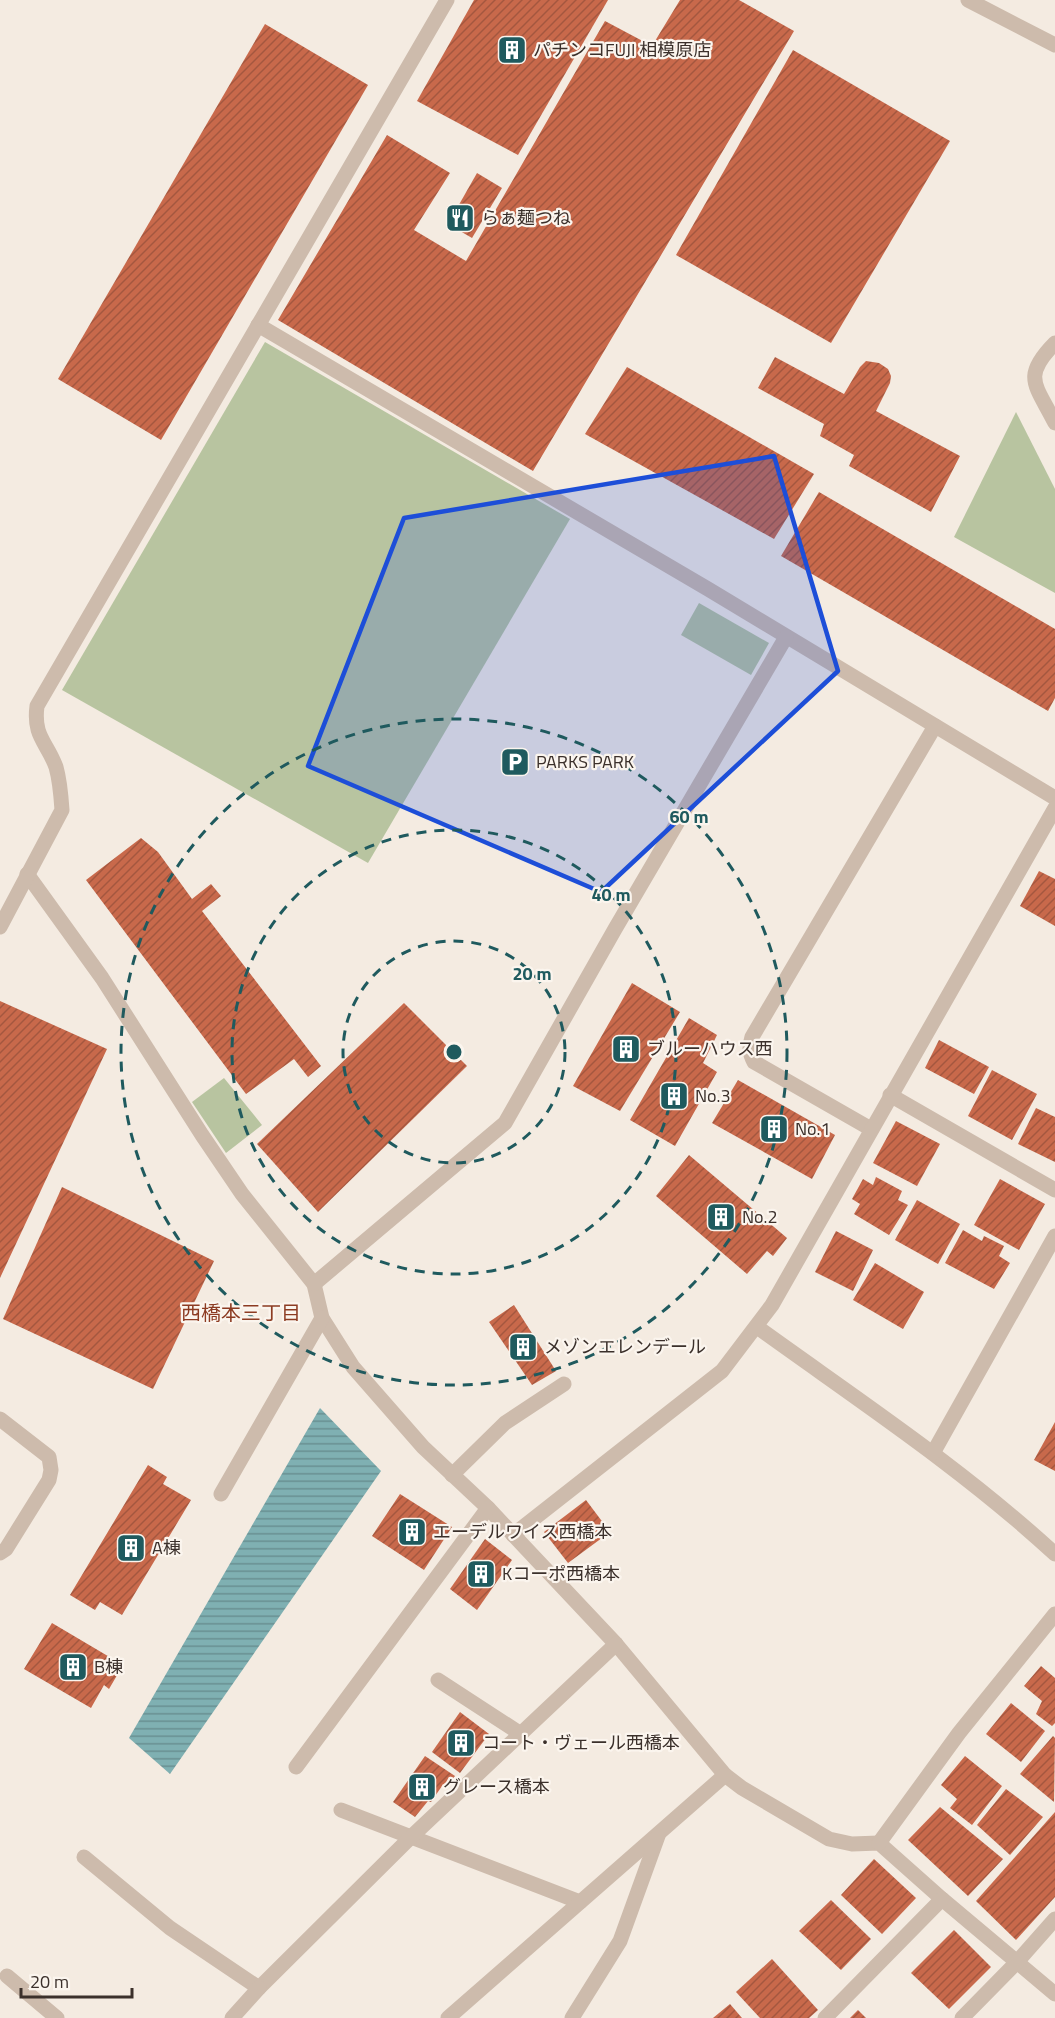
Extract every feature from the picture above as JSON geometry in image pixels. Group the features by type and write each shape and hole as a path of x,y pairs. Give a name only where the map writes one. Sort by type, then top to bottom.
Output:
{"street":[{"path":"0,927 62,810 61,790 55,766 35,720 37,706 447,0"},
{"path":"968,0 1055,45"},
{"path":"258,325 708,588 1055,798"},
{"path":"1055,343 1037,363 1034,372 1035,382 1055,423"},
{"path":"314,1284 505,1123 615,929 786,637"},
{"path":"871,1130 754,1062 749,1047 752,1037 935,726"},
{"path":"513,1534 722,1371 757,1327 1055,808"},
{"path":"27,874 102,978 242,1194 314,1284 322,1318 353,1367 402,1424 452,1476 488,1508 616,1644 725,1775 742,1788 829,1839 852,1844 879,1843 1055,1994"},
{"path":"890,1095 1055,1190"},
{"path":"933,1453 1055,1236"},
{"path":"221,1494 322,1318"},
{"path":"757,1327 933,1453 1016,1519 1055,1554"},
{"path":"452,1476 506,1424 564,1384"},
{"path":"0,1419 49,1457 51,1470 49,1480 6,1549 0,1553"},
{"path":"296,1767 488,1508"},
{"path":"879,1843 959,1733 1055,1614"},
{"path":"232,2018 259,1988 411,1837 616,1644"},
{"path":"438,1680 521,1734"},
{"path":"448,2018 725,1775"},
{"path":"341,1810 580,1902"},
{"path":"572,2018 620,1941 659,1834"},
{"path":"84,1857 170,1928 259,1988"},
{"path":"825,2018 942,1899"},
{"path":"963,2018 1017,1962 1055,1918"},
{"path":"7,1976 57,2018"}],"highlighted area":[{"path":"774,456 838,671 601,892 308,766 404,518"}],"green space":[{"path":"265,342 570,519 368,863 62,690"},
{"path":"1016,412 1055,489 1055,593 954,537"},
{"path":"699,603 769,643 751,675 681,635"},
{"path":"224,1078 262,1125 226,1153 192,1102"}],"water":[{"path":"320,1408 381,1471 170,1774 129,1738"}],"building":[{"name":"パチンコFUJI 相模原店","path":"474,0 608,0 518,155 417,101"},
{"path":"680,0 739,0 794,31 533,471 278,320 387,135 450,173 414,230 466,261 605,21 652,46"},
{"path":"265,24 368,85 161,440 58,379"},
{"path":"793,50 950,141 831,343 676,255"},
{"path":"477,173 502,188 472,238 448,224"},
{"path":"775,357 844,394 866,361 879,363 888,369 891,376 890,383 876,411 960,456 931,512 849,466 854,455 820,436 824,424 758,388"},
{"path":"627,367 814,474 774,539 585,434"},
{"path":"819,492 1055,629 1055,698 1048,711 781,556"},
{"path":"141,838 158,852 192,899 211,884 221,896 202,911 321,1066 308,1077 294,1059 246,1094 86,880"},
{"path":"1039,871 1055,879 1055,926 1020,906"},
{"name":"ブルーハウス西","path":"632,983 680,1012 620,1111 573,1086"},
{"path":"0,1001 107,1049 0,1278"},
{"path":"404,1003 467,1066 318,1212 257,1144"},
{"name":"No.3","path":"689,1018 717,1035 703,1063 717,1072 675,1146 630,1120"},
{"path":"939,1040 989,1067 974,1094 925,1068"},
{"path":"992,1070 1037,1094 1012,1140 968,1116"},
{"name":"No.1","path":"738,1080 835,1135 812,1179 712,1123"},
{"path":"1036,1108 1055,1117 1055,1162 1018,1144"},
{"path":"896,1121 940,1144 917,1186 873,1163"},
{"name":"No.2","path":"689,1155 787,1238 773,1256 767,1251 747,1274 656,1196"},
{"path":"876,1177 902,1191 898,1200 908,1205 889,1235 854,1214 860,1204 852,1199 863,1179 873,1185"},
{"path":"1000,1179 1045,1204 1019,1250 974,1225"},
{"path":"62,1187 214,1261 153,1389 3,1319"},
{"path":"917,1200 960,1224 938,1264 895,1240"},
{"path":"963,1230 982,1241 984,1236 1004,1246 999,1256 1010,1263 994,1289 945,1263"},
{"path":"836,1231 873,1250 853,1291 815,1272"},
{"path":"875,1263 924,1292 903,1329 853,1300"},
{"name":"メゾンエレンデール","path":"514,1305 556,1371 532,1385 489,1322"},
{"path":"1055,1422 1055,1471 1034,1460"},
{"name":"A棟","path":"148,1465 167,1477 163,1484 191,1500 122,1615 100,1602 95,1610 70,1595"},
{"name":"エーデルワイス西橋本","path":"400,1494 452,1527 424,1570 372,1536"},
{"path":"586,1500 610,1532 568,1563 544,1532"},
{"name":"Kコーポ西橋本","path":"485,1539 512,1560 477,1610 450,1589"},
{"name":"B棟","path":"52,1623 123,1665 109,1689 104,1685 91,1708 24,1669"},
{"path":"1041,1666 1055,1678 1055,1723 1052,1726 1036,1714 1042,1701 1024,1686"},
{"path":"1011,1703 1045,1731 1021,1762 986,1734"},
{"name":"コート・ヴェール西橋本","path":"460,1712 489,1734 460,1773 432,1752"},
{"path":"1053,1736 1055,1738 1054,1802 1020,1774"},
{"name":"グレース橋本","path":"425,1756 455,1776 445,1788 442,1786 431,1802 428,1801 415,1817 393,1802"},
{"path":"965,1756 1002,1786 972,1825 950,1808 957,1799 941,1785"},
{"path":"1006,1789 1043,1817 1010,1855 977,1825"},
{"path":"940,1807 1003,1859 968,1896 908,1840"},
{"path":"1055,1812 1055,1897 1016,1940 976,1901"},
{"path":"874,1859 916,1898 882,1934 841,1895"},
{"path":"831,1900 871,1939 841,1970 799,1931"},
{"path":"954,1930 991,1967 949,2009 911,1973"},
{"path":"772,1959 818,2010 809,2018 760,2018 736,1992"},
{"path":"730,2004 742,2018 713,2018"},
{"path":"858,2010 866,2018 850,2018"}],"place":[{"name":"パチンコFUJI 相模原店","path":"512,50"},
{"name":"らぁ麺つね","path":"460,218"},
{"name":"PARKS PARK","path":"515,762"},
{"name":"ブルーハウス西","path":"626,1049"},
{"name":"No.3","path":"674,1096"},
{"name":"No.1","path":"774,1129"},
{"name":"No.2","path":"721,1217"},
{"name":"メゾンエレンデール","path":"523,1347"},
{"name":"エーデルワイス西橋本","path":"412,1532"},
{"name":"A棟","path":"131,1548"},
{"name":"Kコーポ西橋本","path":"481,1574"},
{"name":"B棟","path":"73,1667"},
{"name":"コート・ヴェール西橋本","path":"461,1743"},
{"name":"グレース橋本","path":"422,1787"}],"district":[{"name":"西橋本三丁目","path":"241,1313"}]}
